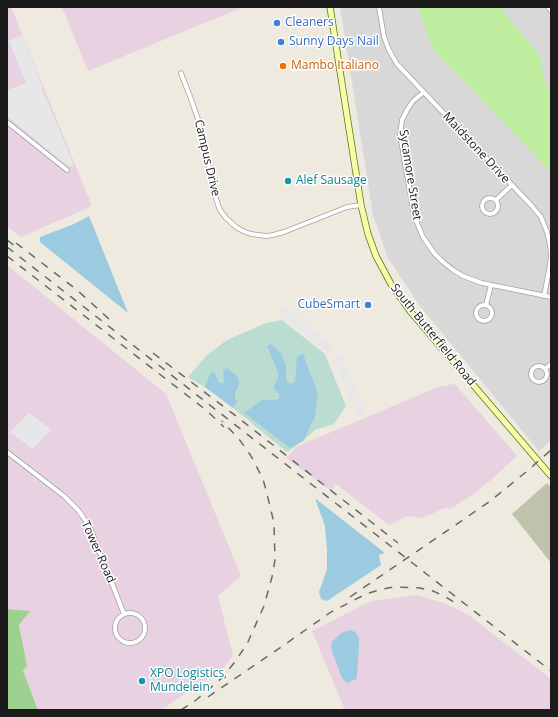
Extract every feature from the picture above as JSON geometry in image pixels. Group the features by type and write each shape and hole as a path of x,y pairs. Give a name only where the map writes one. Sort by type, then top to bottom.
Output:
{"main road":[{"name":"South Butterfield Road","path":"330,7 361,205 368,234 375,252 387,277 410,311 551,476"}],"street":[{"name":"Maidstone Drive","path":"379,7 384,37 397,64 537,212 545,226 551,254 544,296"},
{"path":"548,7 551,11"},
{"name":"Campus Drive","path":"181,73 198,119 214,194 220,210 236,228 259,235 273,235 347,207 361,205"},
{"name":"Sycamore Street","path":"424,92 404,115 400,135 415,218 420,232 429,247 443,262 463,276 491,285 551,297"},
{"path":"7,122 67,170"},
{"path":"496,200 512,185"},
{"path":"493,198 496,200 498,207 496,212 491,214 486,213 482,209 482,204 485,199 493,198"},
{"path":"486,305 491,285"},
{"path":"482,304 486,305 490,307 492,314 490,319 482,321 477,317 476,310 482,304"},
{"path":"545,369 551,364"},
{"path":"540,366 545,369 547,376 542,382 537,382 532,379 531,371 540,366"},
{"name":"Tower Road","path":"7,452 64,496 83,517 90,530 124,614"},
{"path":"135,613 141,617 145,623 144,634 140,639 132,642 126,642 117,635 115,628 116,624 124,614 135,613"}],"shaded area":[{"path":"7,7 11,7 92,206 21,237 7,226"},
{"path":"62,7 243,7 88,71"},
{"path":"340,7 551,7 551,440 539,451 420,306 388,258 373,215"},
{"path":"22,35 43,88 42,89 74,165 68,167 7,116 7,90 26,83 9,41"},
{"path":"89,216 128,313 40,242 40,237 74,224"},
{"path":"7,265 166,394 241,576 218,596 233,656 223,668 161,710 38,710 23,671 27,666 19,625 29,611 7,609"},
{"path":"287,307 333,348 328,353 277,312"},
{"path":"282,320 325,354 346,406 334,424 315,430 303,441 287,452 233,408 205,387 188,377 207,355 227,340 266,323"},
{"path":"271,344 280,352 286,364 286,380 290,384 295,382 297,356 303,354 318,394 315,417 303,441 290,448 244,413 262,400 279,399 279,394 274,389 274,385 278,378 278,372 267,346"},
{"path":"341,354 366,414 358,417 333,358"},
{"path":"227,368 238,377 239,384 235,392 237,402 233,408 205,387 210,374 214,372 219,382 223,384 223,371"},
{"path":"454,383 517,456 478,491 450,509 445,508 422,518 408,516 389,525 336,484 331,491 286,458 298,446 441,386 447,386"},
{"path":"29,413 51,429 33,449 10,432"},
{"path":"547,483 551,487 551,563 512,514"},
{"path":"316,499 385,553 379,555 381,565 327,601 321,599 319,592 327,569 327,550 325,526"},
{"path":"416,595 447,604 470,616 551,679 551,710 345,710 312,631 371,601"},
{"path":"350,630 355,632 359,638 359,645 356,679 347,683 342,678 331,647 332,642 341,633"}],"green space":[{"path":"418,7 502,7 506,15 540,56 545,83 551,90 551,172 433,49"},
{"path":"7,609 30,611 19,625 27,666 23,671 38,710 7,710"}],"railway":[{"path":"7,240 19,249"},
{"path":"16,243 77,290 109,319"},
{"path":"7,247 551,671"},
{"path":"7,256 206,410 224,427"},
{"path":"153,353 398,543"},
{"path":"181,710 195,701 222,678 247,644 264,606 275,560 274,523 263,479 251,456 239,439 222,421"},
{"path":"350,597 489,502 551,450"},
{"path":"208,697 331,612 366,594 393,587 420,588 433,591 460,606"}],"place":[{"name":"Cleaners","path":"277,23"},
{"name":"Sunny Days Nail","path":"281,42"},
{"name":"Mambo Italiano","path":"283,66"},
{"name":"Alef Sausage","path":"288,181"},
{"name":"CubeSmart","path":"368,305"},
{"name":"XPO Logistics, Mundelein","path":"142,681"}]}
